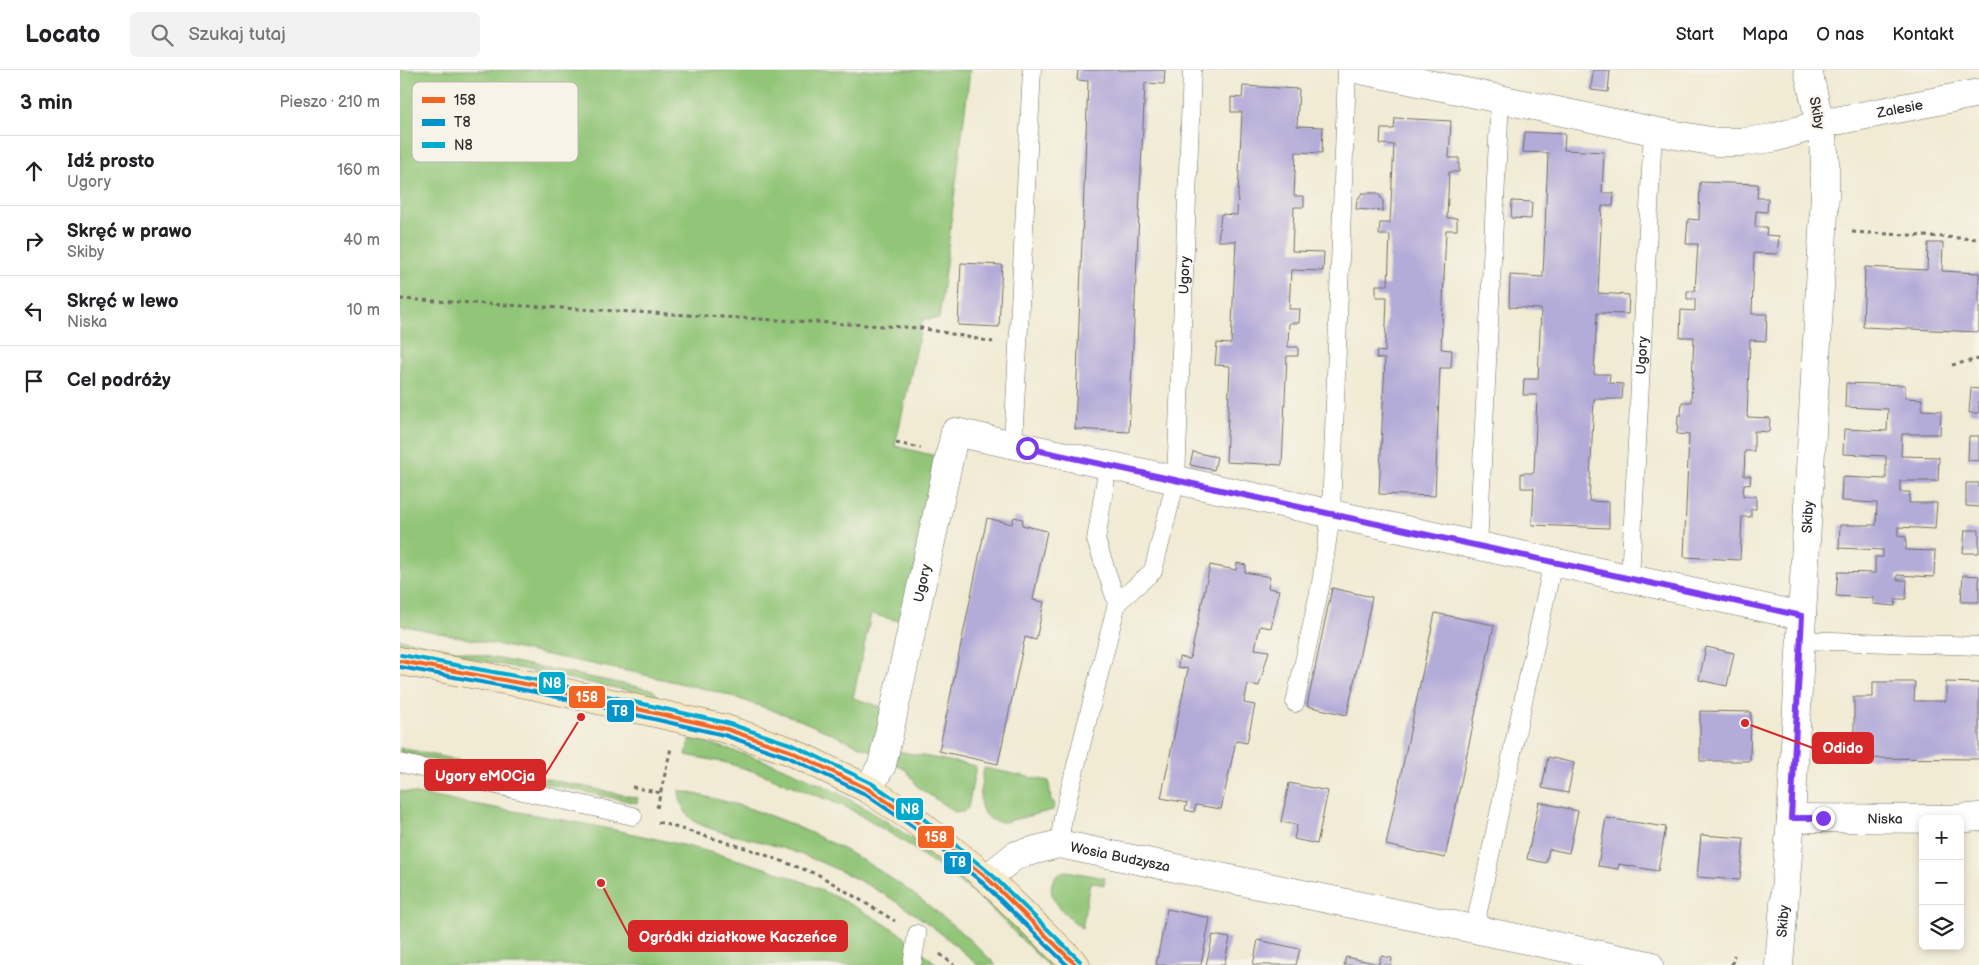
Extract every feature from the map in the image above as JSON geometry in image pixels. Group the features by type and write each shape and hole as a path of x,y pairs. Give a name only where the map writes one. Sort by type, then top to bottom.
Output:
{"street":[{"path":"1361,70 1653,131 1716,142 1743,142 1772,138 1820,124"},
{"name":"Skiby","path":"1779,965 1791,818 1823,231 1825,159 1820,124 1808,70"},
{"name":"Zalesie","path":"1820,124 1979,93"},
{"name":"Ugory","path":"868,789 882,765 955,432 1630,579 1802,628"},
{"path":"400,660 536,686 726,729 790,751 868,789 916,821 987,878 1076,965"},
{"name":"Niska","path":"1791,818 1956,819 1979,817"},
{"name":"Wosia Budzysza","path":"987,878 1016,855 1059,844 1649,965"}],"lane":[{"path":"1013,444 1032,70"},
{"name":"Ugory","path":"1176,480 1192,70"},
{"path":"1295,703 1321,583 1331,514 1347,70"},
{"path":"1478,546 1500,99"},
{"name":"Ugory","path":"1630,579 1653,131"},
{"path":"1059,844 1063,817 1117,603 1096,540 1108,465"},
{"path":"1117,603 1153,571 1176,480"},
{"path":"1474,930 1553,562"},
{"path":"1802,628 1979,646"},
{"path":"400,763 633,816"},
{"path":"912,965 917,934"}],"path":[{"path":"1823,231 1979,239"},
{"path":"400,299 921,328 1018,346"},
{"path":"1952,365 1979,358"},
{"path":"657,811 661,792"},
{"path":"655,821 752,850 819,875 917,934 954,965"},
{"path":"1732,965 1734,954"}],"green space":[{"path":"400,70 970,70 939,319 923,319 895,446 940,457 903,622 871,614 853,698 885,708 874,752 795,718 722,693 636,673 400,625"},
{"path":"400,639 653,690 659,697 400,644"},
{"path":"690,738 777,765 841,795 875,814 940,859 970,884 1056,965 1047,965 979,897 906,843 848,808 762,774 727,763 686,755"},
{"path":"400,748 638,798 637,803 400,753"},
{"path":"897,751 976,766 968,808 963,812 955,812 919,788 906,770 895,764"},
{"path":"984,768 1049,781 1051,801 1054,802 1053,810 1004,822 994,821 987,817 980,803"},
{"path":"679,790 740,805 783,821 850,853 912,893 941,915 996,965 977,965 934,928 910,911 859,880 832,867 779,847 715,830 695,822 683,808"},
{"path":"400,791 634,834 726,856 771,870 817,888 876,919 902,935 938,965 400,965"},
{"path":"1067,871 1105,878 1104,885 1090,882 1082,929 1056,903 1051,890 1056,876"}],"building":[{"path":"1078,70 1165,70 1164,84 1145,83 1129,432 1075,429 1088,81 1077,80"},
{"path":"1593,70 1610,70 1608,92 1591,90"},
{"path":"1243,86 1299,89 1297,126 1323,127 1322,153 1296,152 1294,196 1304,196 1304,207 1294,207 1292,251 1324,252 1323,271 1291,270 1289,309 1300,309 1299,323 1289,323 1288,347 1298,347 1298,356 1287,356 1282,465 1226,462 1230,366 1215,365 1217,343 1231,344 1236,241 1218,241 1221,214 1237,215 1242,112 1231,112 1231,97 1242,98"},
{"path":"1395,118 1451,121 1449,158 1459,158 1459,172 1449,172 1447,218 1457,218 1457,230 1446,230 1441,349 1452,350 1451,368 1440,368 1435,496 1379,494 1385,359 1376,358 1377,351 1385,352 1387,297 1376,297 1376,285 1388,285 1390,235 1379,235 1380,223 1390,223 1394,145 1380,144 1381,129 1394,129"},
{"path":"1525,132 1565,134 1564,150 1604,152 1602,193 1614,193 1613,206 1602,206 1598,293 1629,295 1628,314 1597,313 1594,374 1610,374 1609,383 1623,384 1622,399 1594,399 1589,501 1609,502 1609,528 1532,525 1534,488 1521,488 1521,473 1534,473 1537,395 1523,395 1524,379 1538,379 1541,309 1509,307 1510,275 1543,277 1548,153 1523,152"},
{"path":"1700,182 1758,184 1757,198 1768,198 1767,212 1756,211 1755,227 1767,227 1766,235 1779,236 1777,254 1754,253 1752,314 1767,314 1766,341 1750,340 1747,417 1770,418 1769,432 1754,431 1754,451 1745,451 1744,476 1751,476 1750,485 1744,484 1743,496 1756,496 1756,509 1751,509 1751,517 1742,517 1740,560 1684,557 1689,435 1677,434 1678,415 1681,415 1682,402 1691,402 1694,337 1680,337 1681,310 1695,311 1695,299 1687,299 1687,291 1695,291 1698,244 1686,244 1688,219 1699,220"},
{"path":"1362,193 1378,193 1383,201 1383,211 1356,209 1357,200"},
{"path":"1512,201 1532,202 1531,219 1511,218"},
{"path":"1928,243 1943,243 1942,271 1979,273 1979,332 1863,327 1865,267 1927,270"},
{"path":"961,263 1002,265 999,327 958,325"},
{"path":"1846,383 1905,385 1905,398 1922,399 1922,410 1941,411 1940,434 1902,434 1901,456 1939,457 1938,481 1900,481 1900,492 1910,492 1909,503 1937,503 1935,529 1898,527 1898,536 1906,537 1906,550 1935,551 1934,577 1897,575 1897,580 1907,580 1906,599 1896,599 1895,606 1873,604 1873,598 1836,596 1838,572 1875,573 1875,557 1883,557 1883,550 1839,548 1840,525 1876,525 1877,503 1841,501 1842,477 1886,479 1886,456 1843,454 1844,429 1887,431 1888,409 1845,407"},
{"path":"1971,388 1979,389 1979,413 1969,413"},
{"path":"1969,436 1979,436 1979,461 1968,460"},
{"path":"1193,452 1217,457 1214,470 1190,465"},
{"path":"1966,483 1979,483 1979,507 1966,506"},
{"path":"1014,517 1023,519 1022,525 1047,531 1033,600 1044,602 1036,640 1025,637 998,764 939,751 987,518 1012,524"},
{"path":"1965,530 1979,530 1979,553 1963,553"},
{"path":"1237,563 1246,565 1245,572 1270,577 1268,588 1279,590 1271,628 1260,626 1255,649 1269,651 1259,686 1248,684 1244,703 1255,705 1247,743 1236,741 1221,809 1196,805 1194,812 1185,810 1187,803 1161,798 1188,669 1178,667 1179,657 1190,659 1210,565 1236,570"},
{"path":"1963,575 1979,576 1979,602 1961,602"},
{"path":"1332,588 1372,597 1347,715 1307,706"},
{"path":"1435,613 1494,625 1445,858 1386,845"},
{"path":"1706,647 1734,653 1727,686 1699,680"},
{"path":"1873,682 1915,682 1914,701 1946,701 1946,682 1979,683 1979,759 1854,758 1854,697 1873,697"},
{"path":"1700,711 1751,712 1750,761 1700,761"},
{"path":"1548,757 1574,763 1568,793 1542,788"},
{"path":"1289,783 1328,791 1317,844 1294,839 1297,825 1281,822"},
{"path":"1539,802 1578,811 1569,853 1549,849 1546,863 1527,859"},
{"path":"1606,818 1666,827 1658,871 1619,864 1618,869 1598,866"},
{"path":"1701,835 1744,838 1740,880 1697,877"},
{"path":"1167,909 1210,918 1201,965 1156,965"},
{"path":"1213,935 1230,938 1224,965 1206,965"},
{"path":"1258,940 1300,949 1296,965 1253,965"},
{"path":"1381,956 1392,958 1391,965 1344,965 1346,957 1379,964"}],"transit line":[{"name":"N8","path":"401,655 537,680 727,723 793,745 871,783 920,816 991,874 1080,961"},
{"name":"158","path":"400,661 536,686 726,729 790,751 868,789 916,821 987,878 1076,965"},
{"name":"T8","path":"400,667 535,692 724,735 788,757 865,794 912,826 983,883 1067,965"}],"place":[{"name":"Ugory eMOCja","path":"581,717"},
{"name":"Odido","path":"1745,723"},
{"name":"Ogródki działkowe Kaczeńce","path":"601,883"}],"route":[{"path":"1027,448 1802,616 1791,818 1823,818"}]}
